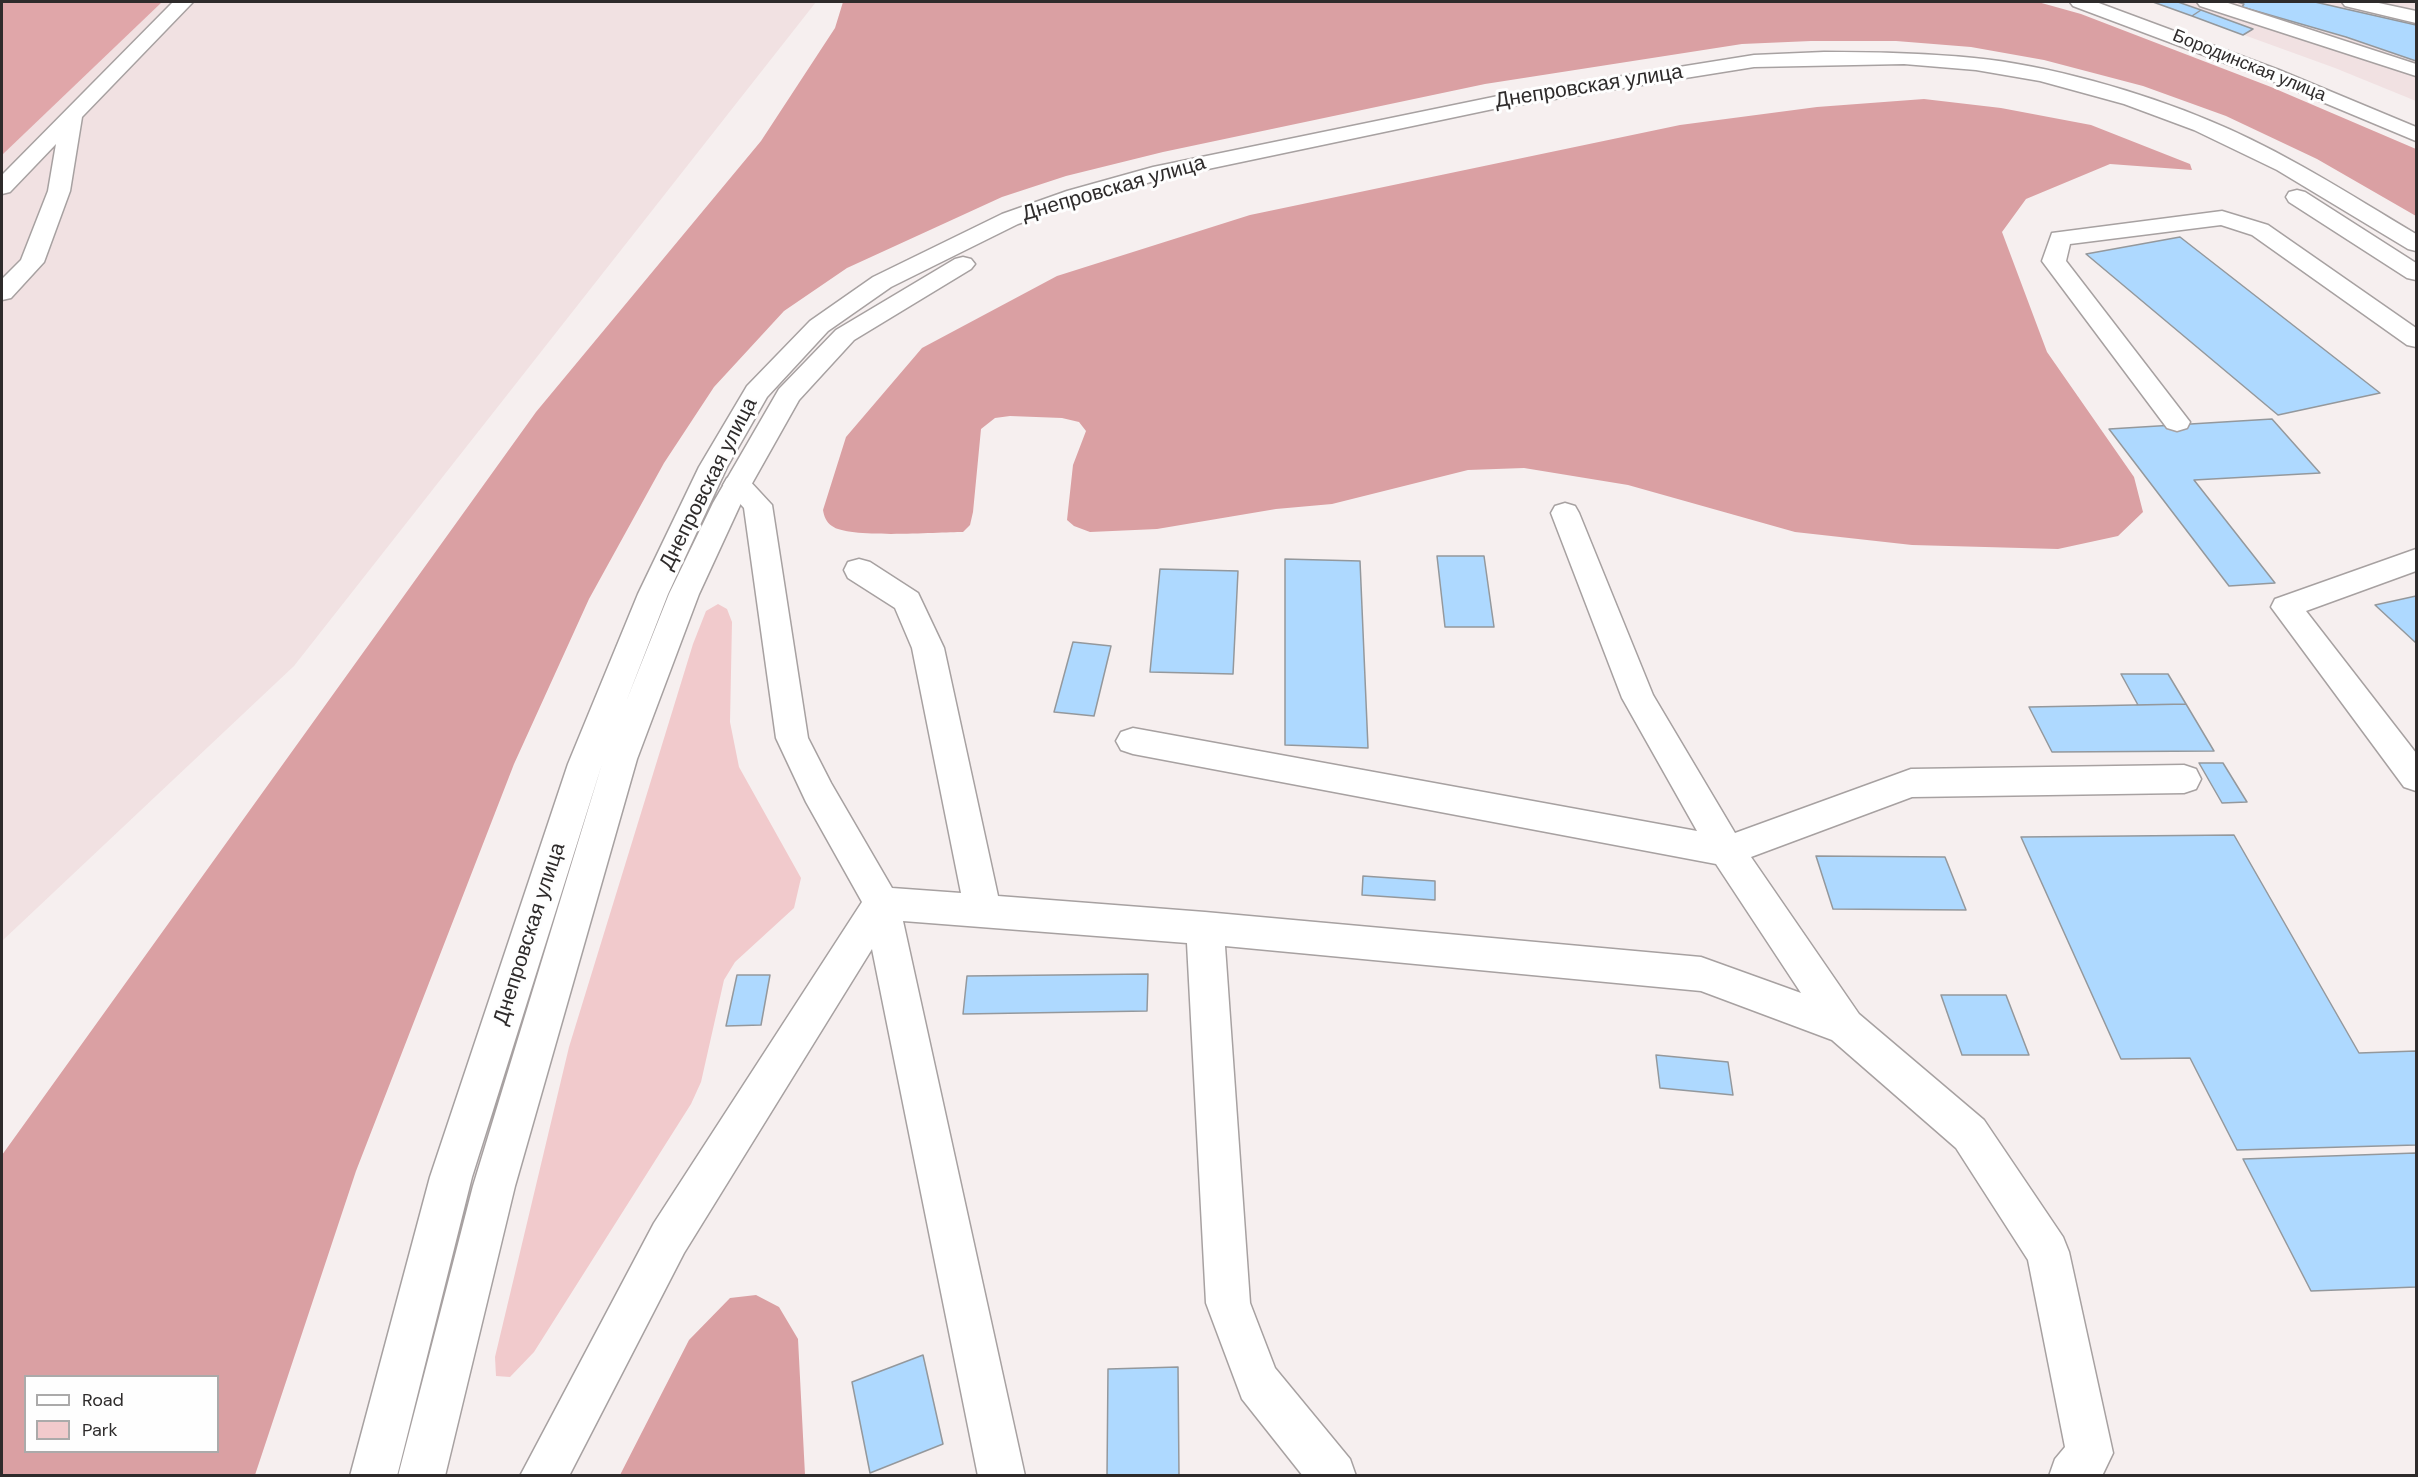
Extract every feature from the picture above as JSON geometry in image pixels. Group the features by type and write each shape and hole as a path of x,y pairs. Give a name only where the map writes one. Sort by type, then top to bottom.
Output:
{"main road":[{"path":"2,188 72,113 183,2"},
{"name":"Бородинская улица","path":"2080,2 2272,74 2416,135"},
{"name":"Бородинская улица","path":"2109,2 2306,77 2416,123"},
{"path":"2207,2 2416,70"},
{"path":"2352,2 2416,17"},
{"name":"Днепровская улица","path":"373,1476 451,1177 585,764 653,594 713,467 756,392 819,326 882,282 1010,219 1075,196 1161,172 1498,102 1754,61 1824,58 1904,58 1976,64 2042,75 2131,100 2202,125 2285,165 2416,244"},
{"name":"Днепровская улица","path":"421,1476 494,1186 620,759 684,594 737,485 788,395 845,335 971,259 1022,237 1117,205 1242,172 1511,116 1763,76 1825,74 1973,81 2042,93 2185,140 2275,183 2416,273"},
{"path":"2,292 32,262 36,253 59,191 72,113"},
{"path":"2177,422 2054,261 2060,238 2222,218 2260,231 2416,339"},
{"path":"737,485 758,505 792,738 818,792 881,903 1002,1476"},
{"path":"1565,513 1638,698 1727,851 1845,1027 1970,1134 2048,1252 2090,1453 2072,1476"},
{"path":"2416,560 2286,607 2416,777"},
{"path":"859,570 907,601 928,648 983,911"},
{"path":"1133,741 1727,851 1911,783 2184,779"},
{"path":"881,903 1205,928 1701,974 1845,1027"},
{"path":"543,1476 669,1238 881,903"},
{"path":"1205,928 1228,1303 1258,1383 1333,1476"}],"shaded area":[{"path":"2,2 816,2 294,666 2,941"},
{"path":"2,2 162,2 2,155"},
{"path":"843,2 2038,2 2081,14 2271,87 2416,149 2416,216 2317,159 2226,116 2143,86 2044,60 1971,47 1896,41 1811,41 1742,44 1485,84 1163,152 1066,176 1002,197 847,268 784,311 714,387 664,463 589,599 514,764 356,1171 255,1475 2,1475 2,1155 536,412 761,141 835,28"},
{"path":"2153,2 2416,2 2416,101 2335,68"},
{"path":"1924,99 2001,108 2091,125 2190,164 2192,170 2110,164 2026,199 2002,232 2047,352 2134,477 2143,512 2118,536 2058,549 1912,545 1795,532 1628,485 1524,468 1468,470 1332,504 1276,509 1157,529 1090,532 1074,526 1067,520 1073,465 1086,431 1079,422 1062,418 1010,416 995,418 981,429 973,512 970,525 963,532 874,534 841,530 828,523 825,517 823,510 846,437 922,348 1057,276 1250,215 1680,125 1817,107"},
{"path":"756,1295 779,1307 798,1339 805,1475 620,1475 689,1340 730,1298"}],"green space":[{"path":"718,604 727,609 732,622 730,722 739,767 801,878 794,908 735,962 724,980 701,1082 691,1104 534,1352 510,1377 496,1376 495,1357 569,1047 693,644 706,611"}],"building":[{"path":"2153,2 2178,2 2201,10 2192,16"},
{"path":"2237,2 2315,2 2416,25 2416,61 2346,37 2242,7 2244,4"},
{"path":"2201,10 2253,29 2243,35 2192,16"},
{"path":"2180,237 2380,393 2278,415 2086,254"},
{"path":"2272,419 2320,473 2194,480 2275,583 2229,586 2109,429"},
{"path":"1437,556 1484,556 1494,627 1445,627"},
{"path":"1285,559 1360,561 1368,748 1285,745"},
{"path":"1160,569 1238,571 1233,674 1150,672"},
{"path":"2416,596 2416,643 2375,605"},
{"path":"1073,642 1111,646 1094,716 1054,712"},
{"path":"2121,674 2168,674 2186,704 2138,705"},
{"path":"2186,704 2214,751 2052,752 2029,707"},
{"path":"2199,763 2223,763 2247,802 2222,803"},
{"path":"2234,835 2359,1053 2416,1051 2416,1145 2237,1150 2190,1058 2121,1059 2021,837"},
{"path":"1816,856 1945,857 1966,910 1833,909"},
{"path":"1363,876 1435,881 1435,900 1362,895"},
{"path":"1148,974 1147,1011 963,1014 967,976"},
{"path":"737,975 770,975 761,1025 726,1026"},
{"path":"1941,995 2006,995 2029,1055 1962,1055"},
{"path":"1656,1055 1728,1062 1733,1095 1660,1088"},
{"path":"2416,1153 2416,1287 2311,1291 2243,1159"},
{"path":"923,1355 943,1444 870,1473 852,1382"},
{"path":"1178,1367 1179,1476 1107,1476 1108,1369"}]}
